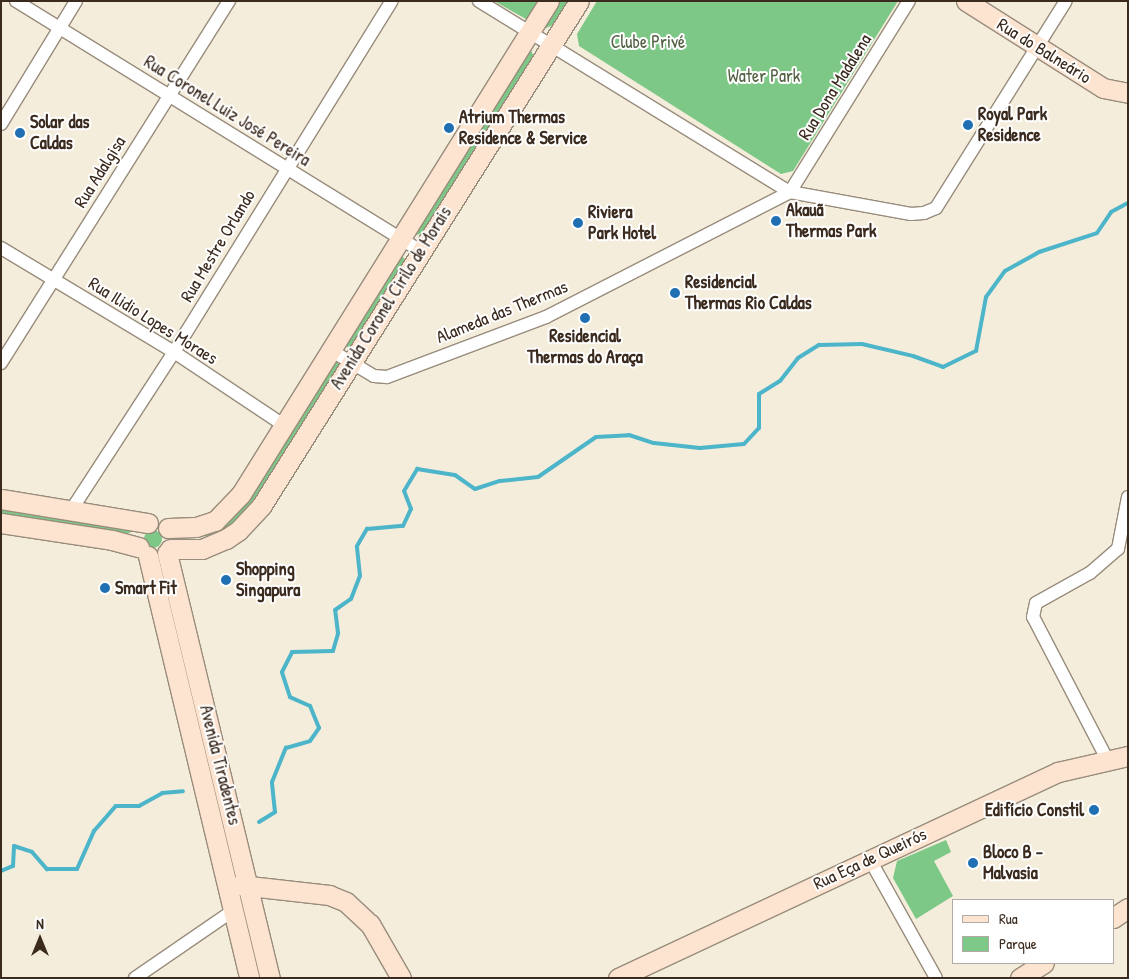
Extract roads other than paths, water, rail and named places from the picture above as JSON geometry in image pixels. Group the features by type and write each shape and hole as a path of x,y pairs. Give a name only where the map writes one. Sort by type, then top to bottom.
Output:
{"main road":[{"name":"Avenida Coronel Cirilo de Morais","path":"168,528 196,527 214,521 227,512 285,426 549,1"},
{"name":"Avenida Coronel Cirilo de Morais","path":"168,551 202,548 238,531 262,505 579,1"},
{"name":"Rua do Balneário","path":"966,1 1102,88 1126,93"},
{"path":"1,499 72,508 148,523 159,522 168,528 173,538 168,551 158,557 112,540 1,523"},
{"path":"143,552 137,536 148,523"},
{"path":"196,527 202,548"},
{"name":"Avenida Tiradentes","path":"168,551 250,885 270,978"},
{"name":"Avenida Tiradentes","path":"143,552 229,888 250,978"},
{"name":"Rua Eça de Queirós","path":"618,978 869,858 1058,772 1107,759 1128,756"},
{"path":"229,888 250,885 329,895 346,902 370,924 401,978"},
{"path":"1114,917 1128,908"},
{"path":"1020,978 1042,964"}],"street":[{"name":"Rua Coronel Luiz José Pereira","path":"16,1 420,251"},
{"path":"1,124 76,1"},
{"name":"Rua Adalgisa","path":"1,363 229,1"},
{"name":"Rua Mestre Orlando","path":"72,508 174,352 286,168 392,1"},
{"path":"479,1 790,192 911,214 924,213 936,208 1066,1"},
{"name":"Rua Dona Madalena","path":"790,192 909,1"},
{"name":"Alameda das Thermas","path":"332,351 374,376 387,376 546,317 790,192"},
{"name":"Rua Ilidio Lopes Moraes","path":"1,248 174,352 285,426"},
{"path":"1107,759 1033,617 1036,603 1090,573 1118,548 1128,497"},
{"path":"869,858 936,978"},
{"path":"136,978 234,910"}],"waterway":[{"path":"259,822 275,812 272,782 286,748 310,741 319,728 310,706 290,697 282,672 292,652 333,651 338,633 335,610 351,599 360,576 357,546 367,529 403,526 411,509 404,491 417,469 455,475 475,489 500,481 538,477 596,437 629,435 654,443 700,448 744,444 759,428 759,394 780,381 798,358 819,345 862,344 913,356 943,367 976,351 986,297 1005,271 1039,252 1097,233 1111,212 1128,203"},
{"path":"1,871 13,866 14,846 32,852 47,869 77,869 94,831 116,806 139,806 162,793 183,791"}],"place":[{"name":"Royal Park Residence","path":"968,125"},
{"name":"Atrium Thermas Residence & Service","path":"449,128"},
{"name":"Solar das Caldas","path":"20,133"},
{"name":"Akauã Thermas Park","path":"776,221"},
{"name":"Riviera Park Hotel","path":"578,223"},
{"name":"Residencial Thermas Rio Caldas","path":"675,293"},
{"name":"Residencial Thermas do Araça","path":"585,318"},
{"name":"Shopping Singapura","path":"226,580"},
{"name":"Smart Fit","path":"105,588"},
{"name":"Edifício Constil","path":"1094,810"},
{"name":"Bloco B - Malvasia","path":"973,863"}],"park label":[{"name":"Clube Privé","path":"648,42"},
{"name":"Water Park","path":"764,76"}]}
